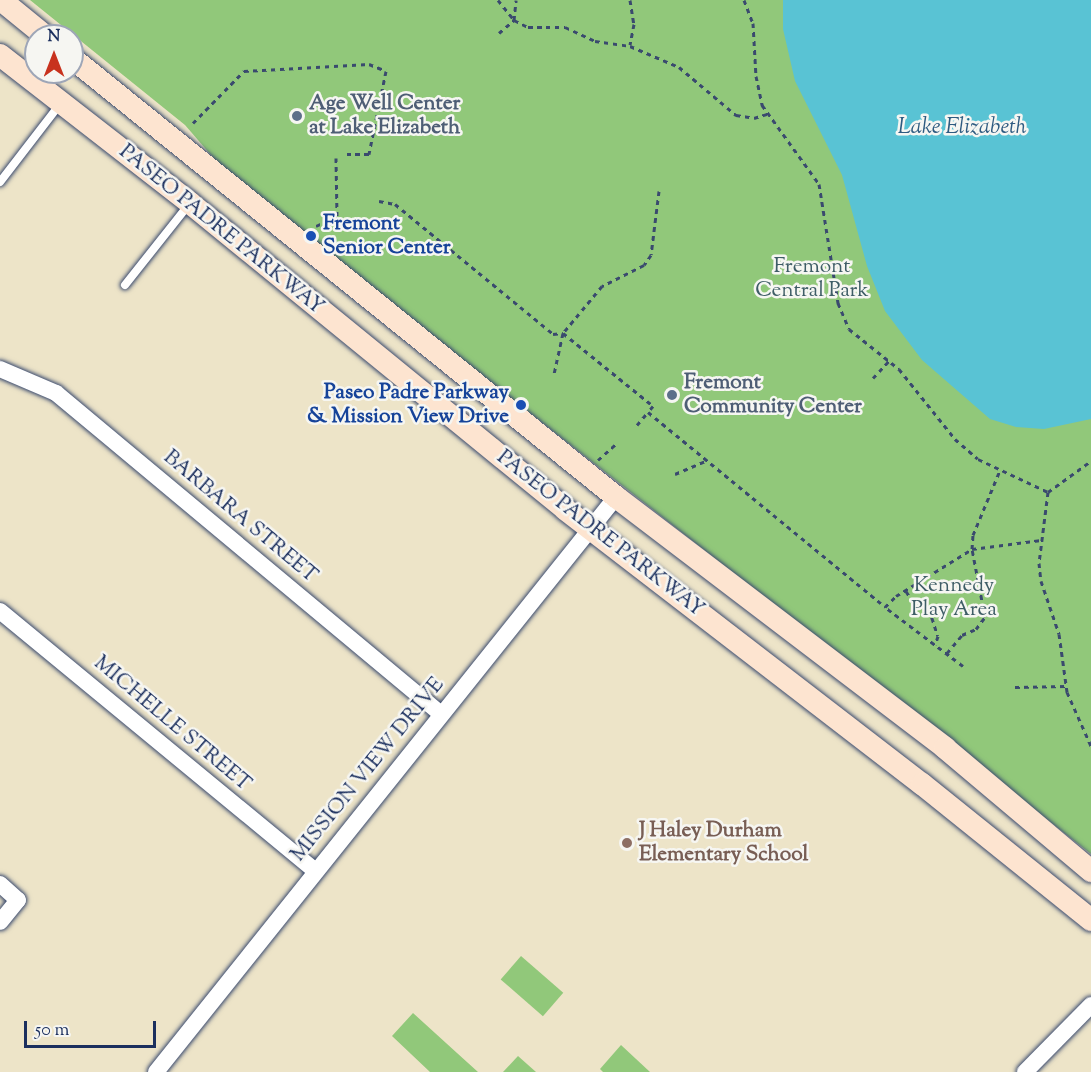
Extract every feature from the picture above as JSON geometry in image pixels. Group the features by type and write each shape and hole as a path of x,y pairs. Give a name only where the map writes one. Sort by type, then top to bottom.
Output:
{"main road":[{"path":"1,0 30,24"},
{"name":"PASEO PADRE PARKWAY","path":"0,54 60,104 190,203 590,528 1091,920"},
{"name":"PASEO PADRE PARKWAY","path":"84,68 616,496 945,748 1091,871"}],"street":[{"name":"BARBARA STREET","path":"0,369 56,393 441,714"},
{"name":"MISSION VIEW DRIVE","path":"156,1072 616,496"},
{"name":"MICHELLE STREET","path":"0,611 315,872"},
{"path":"0,884 18,900 0,922"},
{"path":"1025,1072 1091,1005"}],"lane":[{"path":"0,183 60,104"},
{"path":"125,285 190,203"}],"path":[{"path":"498,0 514,20 528,27 565,27 595,41 630,46 679,67 736,115 754,118 767,114"},
{"path":"499,33 514,20 516,0"},
{"path":"630,0 634,24 630,46"},
{"path":"744,0 753,23 756,76 767,114 810,167 819,184 838,303 844,320 890,360 963,447 1000,470 1048,492"},
{"path":"193,123 244,70 369,64 386,71 369,154 347,154"},
{"path":"316,226 337,216 336,158"},
{"path":"554,374 563,333 602,286 644,265 651,255 659,191"},
{"path":"380,201 395,204 554,334 563,333 653,406 637,425"},
{"path":"873,378 890,360"},
{"path":"648,412 885,607 963,666"},
{"path":"595,464 617,443"},
{"path":"675,474 706,461"},
{"path":"1091,461 1048,492 1041,540 1041,581 1059,634 1066,686 1074,713 1091,746"},
{"path":"947,653 962,635 976,629 985,617 972,549 1000,470"},
{"path":"885,607 972,549 1041,540"},
{"path":"906,591 913,602 928,609 938,636 935,645"},
{"path":"1015,687 1066,686"}],"green space":[{"name":"Fremont Central Park","path":"30,0 1091,0 1091,854 223,169 185,125 84,44 84,24 60,24"},
{"path":"521,956 563,993 543,1016 501,979"},
{"path":"413,1013 478,1072 430,1072 392,1036"},
{"path":"621,1045 650,1072 603,1072 600,1069"},
{"path":"518,1056 536,1072 503,1072"}],"water":[{"name":"Lake Elizabeth","path":"783,0 1091,0 1091,419 1044,429 1016,427 990,419 922,360 885,311 867,266 842,175 795,81 783,29"}],"place":[{"name":"Age Well Center at Lake Elizabeth","path":"297,116"},
{"name":"Fremont Senior Center","path":"311,236"},
{"name":"Fremont Community Center","path":"672,395"},
{"name":"Paseo Padre Parkway & Mission View Drive","path":"521,405"},
{"name":"J Haley Durham Elementary School","path":"627,843"}],"park label":[{"name":"Kennedy Play Area","path":"954,598"}]}
